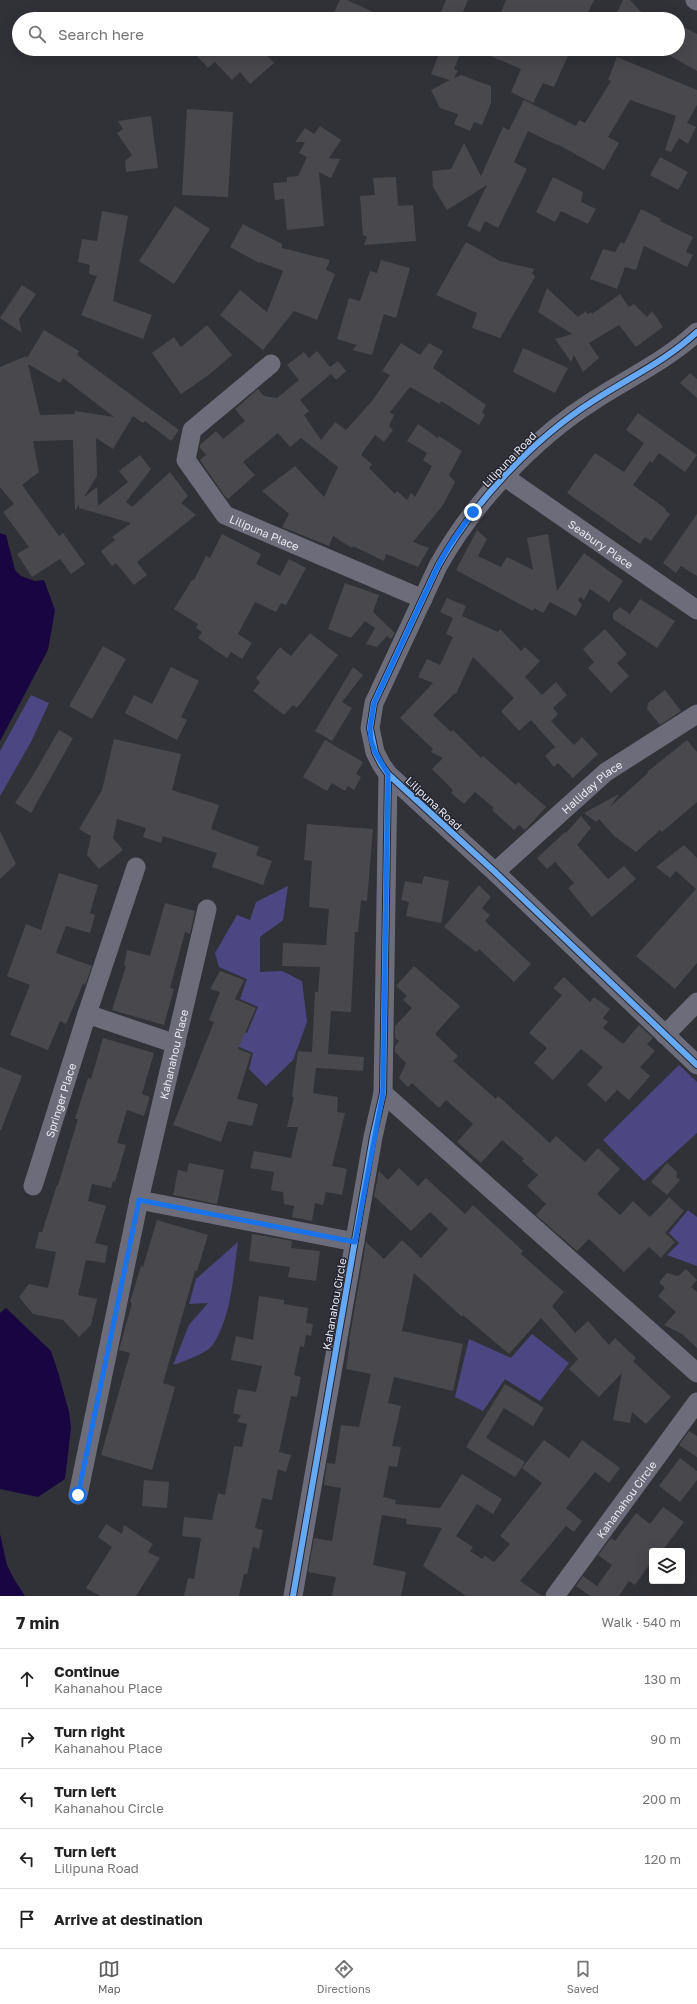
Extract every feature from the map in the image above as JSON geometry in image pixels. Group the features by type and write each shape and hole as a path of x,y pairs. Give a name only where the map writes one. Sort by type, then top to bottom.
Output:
{"street":[{"name":"Lilipuna Road","path":"697,332 670,354 593,400 555,427 505,477 462,526 438,566 379,691 371,715 370,728 375,752 388,774 495,872 697,1065"},
{"name":"Lilipuna Place","path":"271,364 192,430 186,460 226,515 423,599"},
{"name":"Seabury Place","path":"505,477 697,610"},
{"name":"Halliday Place","path":"495,872 606,772 697,714"},
{"name":"Kahanahou Circle","path":"293,1596 355,1242 383,1093 388,774"},
{"name":"Springer Place","path":"33,1186 87,1014 136,867"},
{"name":"Kahanahou Place","path":"78,1495 139,1200 207,909"},
{"path":"665,1035 697,1002"},
{"path":"87,1014 176,1044"},
{"path":"383,1093 697,1374"},
{"path":"139,1200 355,1242"},
{"name":"Kahanahou Circle","path":"555,1596 697,1402"}],"shaded area":[{"path":"0,533 6,535 15,570 21,576 35,581 44,580 55,610 48,650 0,741"},
{"path":"31,695 49,703 31,742 0,796 0,751"},
{"path":"288,886 283,920 260,937 260,972 282,971 302,981 307,1022 293,1060 266,1086 249,1069 253,1053 213,1035 221,1025 247,1033 258,1007 240,999 247,979 219,967 215,953 237,915 250,920 256,902"},
{"path":"679,1065 697,1082 697,1133 644,1181 603,1140"},
{"path":"688,1210 697,1217 697,1266 667,1255 679,1243 669,1233"},
{"path":"238,1242 231,1296 219,1335 212,1346 205,1352 173,1365 189,1325 208,1303 189,1304 196,1279"},
{"path":"6,1308 51,1351 69,1412 71,1428 65,1479 38,1497 0,1489 0,1313"},
{"path":"532,1334 569,1363 540,1401 505,1379 483,1411 455,1397 469,1339 511,1358"},
{"path":"0,1534 7,1565 25,1596 0,1596"}],"building":[{"path":"340,0 347,0 373,12 334,12"},
{"path":"446,0 468,0 463,12 441,12"},
{"path":"506,0 594,0 588,12 501,12"},
{"path":"623,0 630,0 641,12 617,12"},
{"path":"685,28 697,34 697,71 670,56 685,56"},
{"path":"197,56 268,56 274,63 250,84 240,72 232,80 215,62 208,68"},
{"path":"438,56 459,56 454,69 458,71 454,78 461,75 491,86 491,103 482,125 474,122 470,131 454,124 458,114 440,108 431,90 450,80 431,74"},
{"path":"490,56 568,56 554,87 543,83 533,103 511,92 521,69"},
{"path":"617,57 697,90 697,105 687,123 696,127 688,144 679,138 671,152 665,150 676,116 630,100 608,137 619,143 604,170 557,144 528,131 514,162 527,169 498,228 485,221 480,232 467,226 487,185 447,210 433,187 432,171 451,169 464,143 481,176 503,127 509,130 524,100 576,126 579,120 585,123 611,81 608,80"},
{"path":"187,109 233,112 228,197 182,195"},
{"path":"151,116 158,168 126,172 125,161 132,155 117,133 123,129 118,121"},
{"path":"320,126 341,140 329,158 340,159 331,178 319,172 324,226 287,230 284,199 275,200 273,183 287,182 287,177 298,176 307,157 299,153 305,142 295,142 305,128 314,134"},
{"path":"660,157 688,172 678,190 650,175"},
{"path":"396,177 398,206 413,205 416,241 364,245 367,237 363,235 360,196 375,195 373,178"},
{"path":"553,177 583,192 581,202 596,209 588,224 561,211 555,222 536,212"},
{"path":"175,206 210,229 174,284 139,261"},
{"path":"641,209 661,219 660,221 693,237 686,252 693,255 687,267 644,246 636,270 625,267 617,289 590,279 603,249 615,252 621,242 624,244"},
{"path":"102,211 128,216 113,301 152,315 143,339 81,315 97,276 89,274 90,265 78,262 82,239 97,241"},
{"path":"243,224 282,244 282,248 330,260 326,270 335,274 317,320 294,311 263,350 220,315 240,290 267,312 283,271 260,262 259,263 230,247"},
{"path":"466,242 500,261 534,269 532,273 535,277 500,338 472,328 477,313 436,295"},
{"path":"381,260 410,268 396,318 384,314 372,355 352,350 357,345 337,339 349,298 360,301 370,271 377,273"},
{"path":"22,285 36,294 19,319 22,333 0,318"},
{"path":"547,288 578,317 586,311 588,314 591,312 592,314 620,294 629,307 634,304 647,317 652,311 663,327 636,347 619,325 589,343 599,358 583,372 574,355 571,362 555,339 572,334 538,312"},
{"path":"207,325 232,355 210,374 181,394 152,353 174,337 181,347"},
{"path":"44,330 79,351 77,355 179,430 171,441 145,421 143,423 133,416 113,449 96,438 97,476 84,497 97,487 98,506 128,482 119,471 140,455 151,469 126,502 132,507 170,472 188,496 181,503 196,515 137,562 147,575 134,585 116,563 112,566 101,551 115,540 112,537 131,523 79,508 79,504 75,511 73,440 33,441 39,472 22,485 59,536 63,533 85,564 71,574 60,559 32,577 17,554 29,547 3,512 14,504 0,487 0,367 26,356 27,358","holes":["28,364 60,383 63,378 114,417 75,411 75,414 40,415"]},
{"path":"401,343 420,355 429,343 443,351 433,368 486,405 482,412 485,415 479,425 441,401 440,404 410,387 390,412 394,415 389,426 393,430 384,442 375,435 361,455 372,464 369,468 395,494 397,491 407,500 411,493 415,497 432,466 423,460 427,453 407,441 418,424 438,438 439,436 462,451 449,475 455,482 443,505 413,542 429,548 418,567 386,554 384,561 353,546 352,548 333,536 329,546 282,527 289,514 262,491 295,466 324,497 338,467 301,438 290,447 278,433 243,462 255,475 228,499 224,495 200,460 206,455 200,448 200,445 216,431 223,439 245,421 235,409 258,389 264,396 277,398 299,380 287,365 304,352 309,358 317,351 330,367 338,361 346,371 336,380 331,374 300,400 309,411 304,415 321,440 335,422 346,430 372,401 390,375 382,371"},
{"path":"523,348 568,368 555,393 513,372"},
{"path":"690,373 697,379 697,398 680,383"},
{"path":"638,413 697,455 685,472 659,453 652,463 650,461 633,485 666,509 665,510 670,514 651,541 645,537 640,544 567,493 595,453 624,472 644,443 626,430"},
{"path":"697,514 697,576 681,566 676,573 663,563"},
{"path":"477,530 487,539 478,556 501,567 507,557 533,570 527,538 548,534 557,591 584,553 623,581 609,602 590,589 584,600 580,597 578,600 582,605 576,616 550,602 543,613 534,608 533,611 456,570"},
{"path":"222,534 261,554 256,564 280,576 289,559 306,568 286,605 281,603 276,612 255,602 238,634 252,643 242,659 231,652 227,658 198,638 202,632 196,628 198,624 174,609 192,580 194,580 206,556 210,558"},
{"path":"345,583 379,595 373,612 395,633 391,639 387,636 377,647 366,644 375,628 365,621 351,638 328,629"},
{"path":"447,598 466,606 462,616 498,632 500,629 521,651 525,647 540,661 525,677 542,695 556,682 567,695 553,708 558,714 551,721 574,745 582,737 598,754 573,778 558,763 554,767 545,756 555,747 531,720 519,731 501,711 514,698 473,657 456,694 455,693 433,715 451,732 453,730 481,758 483,756 516,785 518,782 546,807 525,830 519,825 514,830 492,810 494,808 475,792 464,804 451,793 453,790 432,769 443,758 431,752 433,749 400,718 433,683 418,677 427,659 440,665 453,637 446,634 453,618 440,612"},
{"path":"640,599 675,621 657,648 613,619 613,613 620,607 630,614"},
{"path":"605,629 627,654 617,663 629,676 611,693 588,668 594,662 583,649"},
{"path":"310,633 338,655 297,708 293,705 284,715 253,691 260,682 256,678 280,647 291,656"},
{"path":"103,646 126,659 92,719 69,706"},
{"path":"171,667 199,681 181,717 187,720 177,740 125,713 134,695 152,704"},
{"path":"353,667 363,675 342,702 352,708 332,741 315,731"},
{"path":"665,690 681,711 660,725 647,709 648,703"},
{"path":"59,730 73,738 31,813 15,803"},
{"path":"114,739 181,754 172,790 219,805 211,829 259,847 256,855 272,861 263,885 212,867 217,853 163,836 161,843 143,837 146,828 117,819 113,838 123,850 99,869 87,855 91,836 79,829 102,790"},
{"path":"325,740 363,762 356,774 361,777 354,790 348,786 345,791 332,783 327,791 303,777"},
{"path":"687,740 697,752 697,802 662,832 660,830 636,852 614,836 599,819 596,822 584,813 619,794 610,807 648,773 647,772"},
{"path":"581,816 591,828 577,845 608,879 624,866 636,879 592,917 568,888 574,883 555,862 547,869 537,858 565,832 566,833"},
{"path":"307,824 373,829 367,901 361,900 358,932 355,932 351,1012 331,1011 328,1054 364,1057 363,1071 316,1068 313,1093 338,1097 337,1112 345,1113 332,1166 347,1169 342,1195 326,1192 323,1205 315,1203 312,1221 292,1217 294,1206 284,1204 283,1192 271,1190 274,1172 250,1168 254,1151 291,1158 298,1127 287,1127 294,1097 292,1097 298,1051 312,1052 315,992 318,992 320,967 282,966 283,943 326,945 329,909 309,907 312,861 304,860"},
{"path":"0,831 16,864 0,879"},
{"path":"684,845 697,858 697,963 675,989 636,956 696,889 676,871 670,878 656,867"},
{"path":"59,873 98,885 90,913 95,915 90,933 66,926 56,953 92,966 85,985 83,984 66,1024 60,1021 48,1050 10,1035 30,985 7,976 26,924 41,930"},
{"path":"424,876 449,881 441,923 406,916 409,902 401,900 405,881 422,884"},
{"path":"479,885 491,897 482,908 490,915 485,921 531,964 514,982 479,949 476,952 444,927"},
{"path":"165,903 195,911 190,934 185,932 170,988 174,989 164,1025 112,1010 126,966 124,965 127,950 150,956"},
{"path":"414,966 460,1006 435,1034 458,1056 453,1061 496,1099 498,1096 550,1143 556,1136 585,1162 598,1148 620,1169 597,1194 620,1215 633,1201 650,1217 669,1197 684,1211 665,1233 675,1242 661,1258 649,1247 624,1272 589,1239 577,1251 536,1215 546,1204 527,1186 538,1175 522,1161 524,1159 502,1140 481,1163 457,1142 473,1124 446,1100 439,1108 412,1083 408,1087 399,1078 406,1063 395,1052 395,1046 399,1041 395,1038 395,1026 412,1008 403,1000 407,996 396,986"},
{"path":"220,971 244,980 235,999 256,1008 238,1049 251,1054 237,1099 258,1104 252,1126 228,1121 221,1142 173,1125 214,1022 209,1020 220,992 210,989"},
{"path":"564,977 590,1002 594,997 610,1009 603,1018 608,1022 603,1028 623,1044 639,1025 653,1038 647,1044 655,1051 640,1067 650,1076 629,1100 617,1090 606,1102 587,1085 603,1067 581,1049 553,1080 534,1063 547,1048 529,1033 562,995 553,988"},
{"path":"103,1038 154,1053 142,1094 150,1097 144,1116 127,1110 117,1143 126,1145 115,1182 113,1181 111,1188 92,1184 88,1201 106,1206 95,1243 108,1246 105,1263 86,1260 78,1295 97,1299 91,1325 79,1337 63,1320 33,1314 19,1297 29,1284 48,1288 56,1252 35,1248 39,1232 42,1232 58,1185 78,1119 75,1119 88,1078 91,1079"},
{"path":"0,1067 22,1076 1,1130 0,1130"},
{"path":"189,1163 224,1170 217,1204 173,1195 178,1170 187,1172"},
{"path":"667,1163 677,1172 676,1177 680,1180 667,1195 651,1182"},
{"path":"399,1168 418,1186 426,1178 465,1214 473,1205 523,1251 521,1254 564,1292 552,1306 575,1333 588,1321 609,1345 615,1338 636,1358 633,1361 671,1397 646,1424 632,1412 630,1423 613,1420 622,1373 599,1397 569,1369 578,1359 541,1318 509,1354 463,1315 462,1317 414,1273 402,1331 463,1344 453,1391 394,1377 388,1403 401,1406 392,1446 401,1447 397,1467 389,1466 383,1497 396,1500 395,1504 440,1508 462,1474 502,1499 493,1514 477,1504 456,1536 473,1547 470,1551 482,1559 485,1556 494,1562 510,1544 500,1536 542,1483 522,1468 544,1440 569,1458 582,1440 620,1468 609,1483 595,1472 566,1508 582,1521 574,1532 566,1526 520,1581 542,1596 466,1596 423,1566 442,1528 406,1524 407,1519 382,1515 373,1565 406,1572 401,1596 332,1596 336,1577 308,1572 314,1538 332,1541 341,1488 324,1485 327,1463 335,1464 341,1425 359,1427 371,1374 346,1369 349,1341 366,1242 384,1259 402,1240 421,1258 448,1229 430,1212 411,1231 374,1196 379,1171 388,1180"},
{"path":"157,1220 208,1235 197,1271 195,1271 163,1383 175,1387 152,1470 101,1455 130,1353 119,1350 132,1303 130,1302 141,1266 143,1267"},
{"path":"252,1234 292,1241 291,1248 320,1251 316,1281 288,1277 290,1267 249,1261"},
{"path":"686,1269 697,1280 691,1287 697,1292 697,1348 682,1334 664,1325 676,1312 658,1296 665,1288 659,1282 667,1273 678,1276"},
{"path":"259,1296 284,1300 284,1304 308,1308 306,1323 313,1324 311,1336 306,1335 304,1347 300,1346 294,1375 301,1377 297,1397 291,1396 279,1452 291,1455 286,1472 278,1469 272,1500 262,1498 255,1528 263,1530 259,1549 253,1547 247,1574 244,1574 239,1596 184,1596 188,1578 194,1579 201,1538 182,1536 184,1517 212,1520 218,1493 225,1495 234,1446 242,1447 247,1424 237,1422 241,1415 233,1413 238,1389 256,1392 262,1366 231,1360 236,1336 253,1340"},
{"path":"505,1384 544,1408 533,1426 504,1408 486,1438 525,1462 515,1477 466,1447"},
{"path":"689,1431 697,1436 697,1457 679,1445"},
{"path":"680,1458 697,1471 697,1480 680,1502 659,1486"},
{"path":"144,1480 169,1482 167,1508 142,1506"},
{"path":"663,1507 684,1522 664,1548 649,1548 649,1565 635,1585 629,1581 619,1596 590,1596 576,1586 583,1576 597,1586 612,1565 598,1555 611,1538 615,1541 636,1513 650,1524"},
{"path":"106,1524 122,1534 124,1525 153,1544 148,1552 160,1558 136,1596 100,1596 86,1588 112,1547 98,1537"}],"cycle path":[{"path":"697,332 660,361 571,416 527,453 487,496 452,542 438,566 374,703 370,728 375,752 388,774 495,872 697,1065"},
{"path":"293,1596 373,1137 383,1093 388,774"}],"route":[{"path":"78,1495 139,1200 355,1242 373,1137 383,1093 388,774 380,764 371,740 371,715 379,691 438,566 449,546 473,512"}]}
